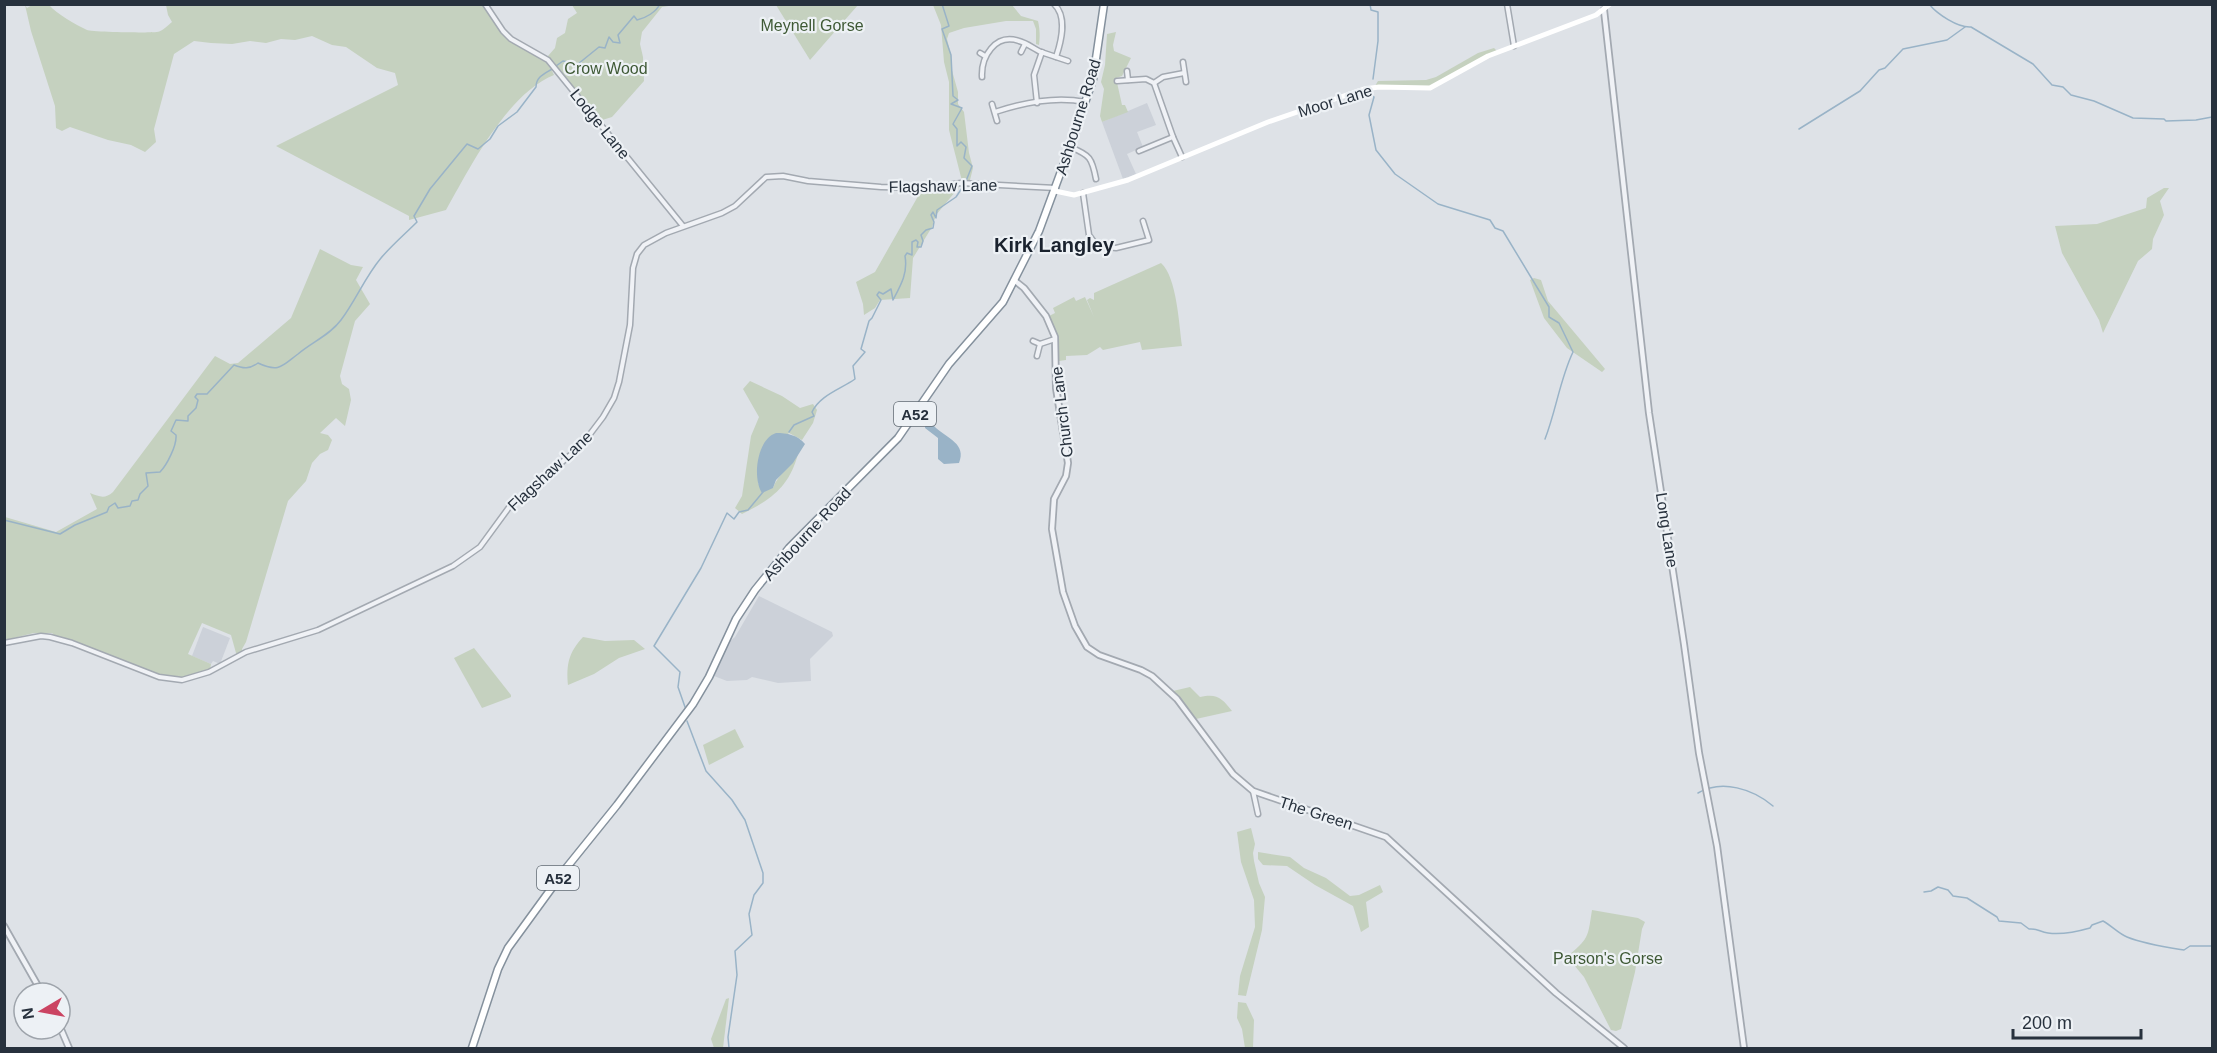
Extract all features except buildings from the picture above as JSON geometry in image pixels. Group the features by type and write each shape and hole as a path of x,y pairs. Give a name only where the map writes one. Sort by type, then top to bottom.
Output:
{"highway":[{"name":"Ashbourne Road","path":"472,1048 498,969 508,948 567,867 693,704 710,677 736,619 756,590 789,548 898,438 949,364 995,312 1039,231 1056,189 1086,102 1097,58 1104,4"}],"main road":[{"name":"Moor Lane","path":"1056,189 1074,195 1128,180 1268,122 1364,89 1430,88 1488,56 1596,15 1610,4"}],"street":[{"name":"Lodge Lane","path":"485,4 511,39 542,56 552,65 683,226"},
{"path":"1054,4 1060,10 1062,26 1062,38 1056,57"},
{"path":"1507,4 1514,46"},
{"name":"Long Lane","path":"1604,10 1649,413 1699,753 1717,846 1744,1048"},
{"path":"982,77 985,56 1000,42 1013,40 1068,61"},
{"path":"1021,52 1025,44"},
{"path":"1036,103 1034,75 1042,52"},
{"path":"980,53 985,56"},
{"path":"1183,63 1186,82"},
{"path":"1127,70 1128,80"},
{"path":"1117,81 1146,79 1154,82 1163,77 1184,73"},
{"path":"1154,82 1182,157"},
{"path":"994,112 1018,105 1036,103 1068,100 1086,102"},
{"path":"992,104 997,121"},
{"path":"1139,151 1173,137"},
{"path":"1070,147 1086,153 1094,165 1096,179"},
{"name":"Flagshaw Lane","path":"4,643 40,636 50,637 72,643 159,677 182,680 209,672 246,652 318,630 453,567 480,547 510,506 560,465 591,435 614,398 630,325 631,278 637,254 644,245 683,226 722,213 735,206 766,177 783,176 808,181 881,187 926,188 961,183 1056,189"},
{"path":"1083,193 1089,235 1097,246 1116,248 1149,240 1143,221"},
{"name":"Church Lane","path":"1014,280 1024,288 1046,316 1055,339 1056,388 1068,463 1066,476 1054,498 1052,507 1052,529 1056,554"},
{"path":"1033,341 1040,344 1055,339"},
{"path":"1037,356 1040,344"},
{"name":"The Green","path":"1056,554 1063,592 1075,626 1087,647 1099,655 1142,670 1152,676 1177,699 1233,774 1253,791 1386,837 1556,993 1624,1048"},
{"path":"1253,791 1258,814"},
{"path":"4,926 35,981"}],"shaded area":[{"path":"1147,103 1156,125 1137,132 1143,147 1127,154 1136,174 1123,179 1102,122"},
{"path":"759,596 832,632 833,636 810,659 811,681 778,683 752,677 747,680 727,681 714,676 729,642 735,637"},
{"path":"203,627 230,638 220,664 213,661 211,664 192,656"}],"green space":[{"path":"25,5 27,8 32,5 49,5 67,19 87,30 144,32 159,31 172,22 166,5 484,5 506,35 516,44 546,62 554,75 537,84 506,115 478,153 446,210 409,220 409,216 276,146 398,85 395,73 377,68 346,47 332,45 312,36 266,43 250,41 232,44 194,41 174,54 154,129 156,142 145,152 131,145 70,127 62,131 56,128 55,106"},
{"name":"Crow Wood","path":"572,5 675,5 662,7 642,32 640,44 644,81 612,117 599,121 548,56 555,48 557,38 565,33 568,19 577,13"},
{"name":"Meynell Gorse","path":"776,5 858,5 810,60"},
{"path":"933,5 1012,5 1021,16 1038,21 1039,45 1036,44 1036,29 1033,21 1006,21 964,28 949,33 947,39 951,67 958,92 958,104 964,112 973,168 970,180 962,181 949,130 949,82 944,62 941,25"},
{"path":"1116,32 1114,51 1131,58 1122,76 1116,78 1122,105 1125,105 1128,112 1102,122 1100,116 1104,89 1101,82 1105,65 1107,34"},
{"path":"1494,48 1497,51 1433,85 1425,87 1375,86 1378,81 1426,80 1436,77 1478,53"},
{"path":"960,186 936,215 932,227 913,258 910,298 880,300 875,308 864,315 856,282 875,272 921,191"},
{"path":"2164,188 2169,188 2160,201 2164,215 2153,239 2152,249 2138,261 2103,333 2099,320 2062,253 2055,226 2097,224 2146,208 2147,198"},
{"path":"320,249 351,265 363,267 356,280 370,304 355,321 340,376 342,384 349,389 351,400 345,426 336,418 320,433 328,435 332,440 328,450 320,454 312,463 306,481 288,501 242,649 243,652 238,655 236,653 231,635 202,623 188,654 211,664 210,670 187,678 167,678 57,638 52,633 34,633 5,640 5,517 56,532 97,509 90,493 102,497 113,492 215,356 230,364 238,363 291,318"},
{"path":"1161,263 1171,279 1174,290 1182,346 1142,350 1140,342 1103,350 1100,347 1087,355 1066,356 1066,360 1059,361 1057,335 1049,316 1055,313 1053,308 1074,297 1076,301 1085,297 1094,317 1087,300 1090,298 1094,300 1094,293"},
{"path":"1534,278 1541,280 1548,301 1605,369 1602,372 1567,348 1544,318 1530,280"},
{"path":"750,381 782,396 800,408 813,404 817,410 813,423 802,440 789,433 759,460 758,484 773,488 778,478 798,454 790,475 778,491 742,514 735,508 742,496 751,436 759,417 743,389"},
{"path":"583,637 605,641 634,640 645,649 619,658 594,674 568,685 570,659 574,648"},
{"path":"474,648 511,697 482,708 454,658"},
{"path":"1190,687 1200,697 1219,698 1232,711 1196,719 1173,691"},
{"path":"735,729 744,747 709,765 703,745"},
{"path":"1251,828 1255,844 1254,861 1265,897 1262,930 1246,996 1238,995 1240,976 1255,927 1254,900 1241,862 1237,832"},
{"path":"1258,852 1290,857 1304,868 1326,878 1350,896 1359,895 1380,885 1383,892 1366,902 1369,927 1361,932 1353,906 1287,866 1263,865 1258,859"},
{"name":"Parson's Gorse","path":"1592,910 1638,918 1645,922 1621,1029 1616,1031 1611,1030 1570,954 1587,935"},
{"path":"729,998 723,1048 714,1048 711,1039 726,999"},
{"path":"1238,1002 1246,1003 1254,1020 1253,1048 1245,1048 1242,1029 1237,1018"}],"water":[{"path":"929,415 936,428 958,446 961,456 959,463 944,464 938,459 938,438 925,428 926,418"},
{"path":"776,433 792,435 805,444 793,463 776,480 773,488 762,493 757,478 758,460 764,443"}],"waterway":[{"path":"556,66 563,61 578,64 599,47 605,48 609,37 613,42 620,43 618,35 634,16 637,20 644,18 660,4"},
{"path":"942,4 949,26 942,29 951,55 953,96 958,100 951,104 962,108 953,124 957,129 957,146 961,142 966,147 964,158 972,166 966,181"},
{"path":"1370,4 1371,10 1378,12 1378,41 1373,79"},
{"path":"1929,4 1948,20 1971,27 2033,64 2052,85 2063,87 2071,95 2094,101 2133,118 2164,119 2166,121 2212,117"},
{"path":"1799,129 1860,91 1903,49 1947,40 1965,27"},
{"path":"4,520 60,534 107,512 109,507 115,503 118,508 130,506 132,501 138,500 140,494 148,486 146,473 160,472 168,460 176,439 176,435 171,431 176,420 188,421 188,416 196,408 197,394 207,394 234,365 246,368 258,363 271,368 280,367 332,330 341,320 381,258 417,222 414,216 430,189 467,144 478,149 490,139 498,126 517,112 536,87 539,78 552,69"},
{"path":"1371,94 1374,97 1369,115 1376,150 1395,174 1438,204 1490,220 1495,228 1503,231 1549,307 1549,317 1559,323 1573,352 1545,439"},
{"path":"789,432 794,425 814,416 812,412 820,401 855,379 853,366 865,352 861,349 869,321 881,300 877,295 879,292 883,294 891,289 893,300 905,273 905,256 907,253 912,255 912,242 916,240 917,247 921,247 923,241 921,235 933,228 934,222 931,215 933,212 936,218 937,210 956,197 964,185"},
{"path":"685,707 678,687 680,672 654,646 701,568 727,513 734,519 739,512 748,510 763,492"},
{"path":"687,721 706,771 732,800 745,820 763,873 763,883 754,895 749,914 752,935 735,951 737,975 728,1037 729,1048"},
{"path":"1698,793 1727,786 1747,791 1773,806"},
{"path":"1924,892 1938,887 1948,890 1953,896 1967,898 1997,917 1999,921 2021,923 2029,929 2058,934 2090,928 2103,921 2124,936 2147,943 2184,950 2190,946 2212,946"}],"district":[{"name":"Kirk Langley","path":"1054,245"}]}
